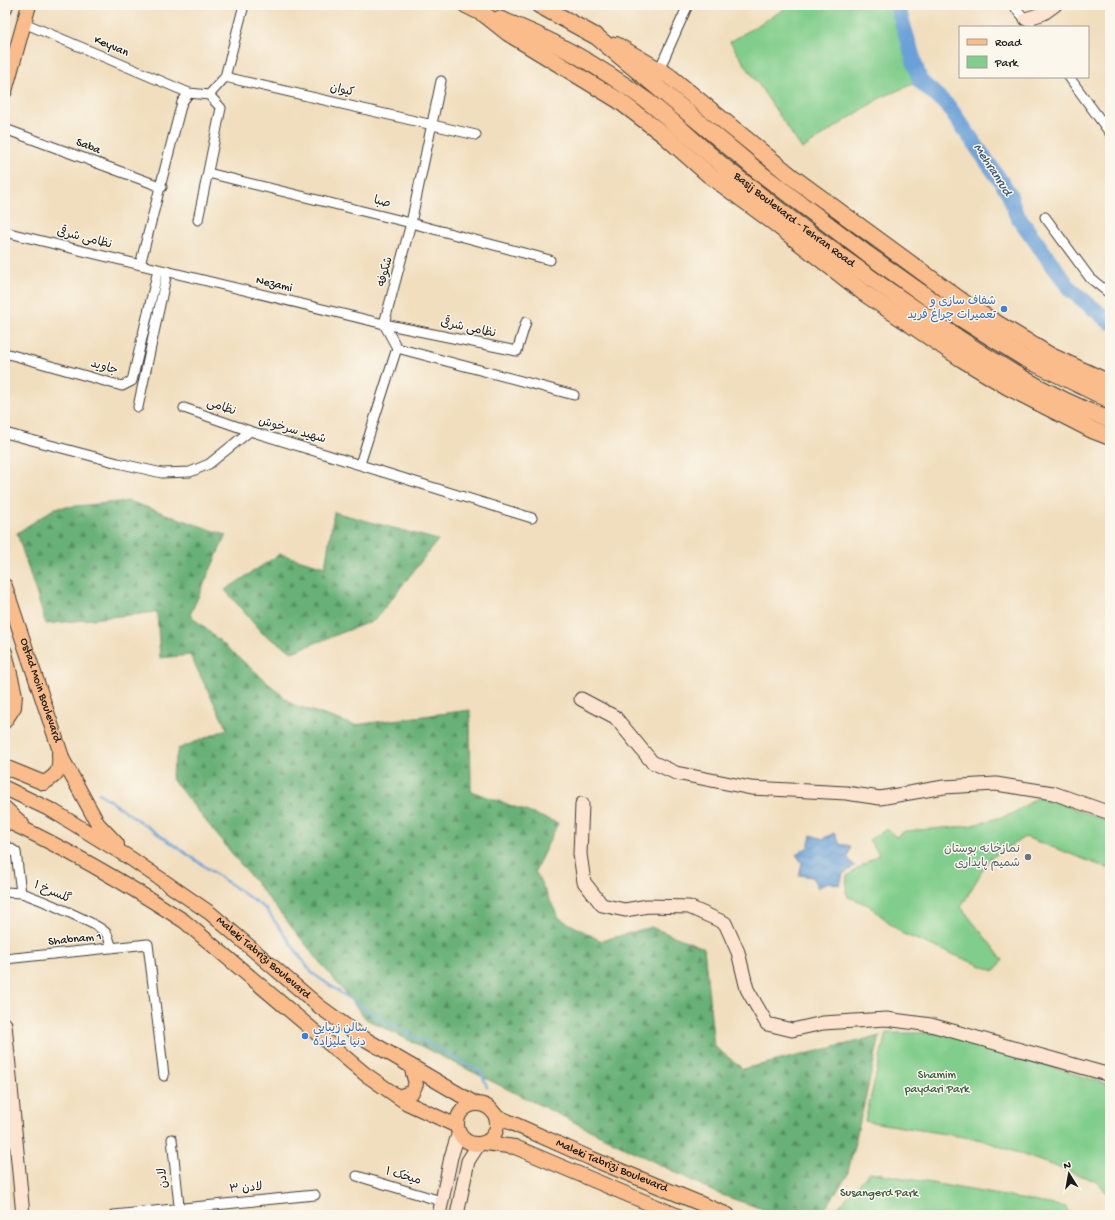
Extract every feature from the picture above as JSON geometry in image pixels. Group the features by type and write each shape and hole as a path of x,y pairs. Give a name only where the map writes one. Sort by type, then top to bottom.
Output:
{"highway":[{"path":"466,5 484,14 508,33 618,100 664,135 708,174 870,298 1008,387 1092,430 1110,437"},
{"name":"Basij Boulevard - Tehran Road","path":"540,5 597,37 759,172 867,254 934,301 1024,358 1110,400"},
{"name":"Basij Boulevard - Tehran Road","path":"484,14 519,26 599,69 648,102 728,170 866,276 974,349 1034,385 1110,420"},
{"path":"597,37 623,48 659,70 791,176 970,307 1051,356 1110,383"}],"main road":[{"path":"5,67 20,5"},
{"path":"5,90 29,5"},
{"name":"Ostad Moin Boulevard","path":"5,586 59,747"},
{"name":"Ostad Moin Boulevard","path":"5,652 15,695 14,707"},
{"path":"5,721 14,707"},
{"path":"5,730 14,707"},
{"path":"5,767 44,783 54,777 60,768 59,747"},
{"path":"59,747 66,766 98,824 130,858"},
{"name":"Maleki Tabrizi Boulevard","path":"5,788 53,810 130,858 210,913 320,1007 360,1036 474,1103"},
{"path":"5,808 34,834"},
{"path":"5,820 34,834"},
{"name":"Maleki Tabrizi Boulevard","path":"34,834 153,901 184,921 365,1074 398,1097 458,1129"},
{"path":"398,1097 412,1092 416,1084 411,1066"},
{"path":"474,1103 487,1106 496,1116 497,1128 490,1139 482,1143 467,1141 458,1129 459,1114 463,1109 474,1103"},
{"name":"Maleki Tabrizi Boulevard","path":"496,1116 590,1158 728,1215"},
{"name":"Maleki Tabrizi Boulevard","path":"482,1143 515,1148 676,1215"}],"street":[{"path":"209,94 226,77 244,5"},
{"path":"659,70 688,5"},
{"path":"1013,5 1029,23 1055,5"},
{"name":"Keyvan","path":"24,23 189,93"},
{"name":"کیوان","path":"226,77 476,135"},
{"path":"1070,78 1110,133"},
{"name":"شکوفه","path":"384,324 411,223 441,82"},
{"path":"140,265 162,187 182,102 189,93 209,94 221,108 198,220"},
{"name":"Saba","path":"5,128 162,187"},
{"name":"صبا","path":"208,173 411,223 550,260"},
{"path":"1045,217 1090,278 1110,294"},
{"name":"نظامی شرقی","path":"5,232 158,270"},
{"name":"Nezami","path":"158,270 384,324"},
{"name":"جاوید","path":"5,353 122,386 132,381 158,270"},
{"path":"138,407 167,272"},
{"name":"نظامی شرقی","path":"384,324 517,352 526,322"},
{"path":"384,324 398,348 574,395"},
{"path":"360,464 398,348"},
{"name":"نظامی","path":"184,408 250,431"},
{"name":"شهید سرخوش","path":"5,433 162,473 190,472 209,464 250,431 532,518"},
{"path":"581,699 615,717 652,762 676,773 751,788 846,793 880,798 944,787 996,784 1053,793 1110,813"},
{"path":"582,804 580,854 584,882 602,905 624,910 648,906 688,907 725,923 738,952 747,989 767,1024 792,1030 822,1024 886,1019 931,1024 1110,1075"},
{"name":"گلسرخ ۱","path":"5,845 16,852 21,893 36,897 106,932 112,948"},
{"path":"5,892 21,893"},
{"name":"Shabnam 1","path":"5,959 148,944 164,1076"},
{"path":"5,1024 11,1146 23,1215"},
{"path":"439,1215 458,1129"},
{"name":"لادن","path":"172,1139 180,1211"},
{"path":"457,1215 468,1161 482,1143"},
{"name":"میخک ۱","path":"357,1176 441,1201"},
{"name":"لادن ۳","path":"114,1215 180,1211 315,1195"}],"green space":[{"path":"791,5 890,5 920,81 880,98 802,149 730,42"},
{"path":"129,501 226,535 190,615 292,704 354,725 470,710 471,791 558,823 535,871 559,918 601,941 651,927 704,948 714,1046 743,1069 880,1036 847,1176 821,1215 780,1215 719,1194 366,1019 171,778 178,749 227,729 190,655 160,658 157,612 46,624 17,533 55,508"},
{"path":"334,512 438,540 375,620 292,652 262,633 225,590 280,554 325,567"},
{"path":"1040,796 1110,822 1110,869 1025,837 989,859 961,907 1003,960 994,971 903,934 868,905 848,897 846,892 847,876 879,854 869,840 887,829 896,837 905,831 969,826 1012,814"},
{"name":"Shamim paydari Park","path":"886,1033 945,1033 1110,1085 1110,1197 1098,1182 982,1140 865,1121"},
{"name":"Susangerd Park","path":"870,1172 1066,1207 1070,1215 831,1215"}],"water":[{"path":"834,833 840,844 851,846 848,858 855,866 843,874 840,885 828,882 818,888 812,877 799,875 802,863 796,854 808,847 811,835 823,839"}],"waterway":[{"name":"Mehranrud","path":"897,5 920,81 949,107 1009,193 1016,214 1071,290 1110,322"},
{"path":"99,793 266,909 312,973 373,1015 481,1072 487,1087"}],"place":[{"name":"شفاف سازی و تعمیرات چراغ فرید","path":"1004,309"},
{"name":"نمازخانه بوستان شمیم پایداری","path":"1028,857"},
{"name":"سالن زيبايي دنيا عليزاده","path":"305,1036"}]}
